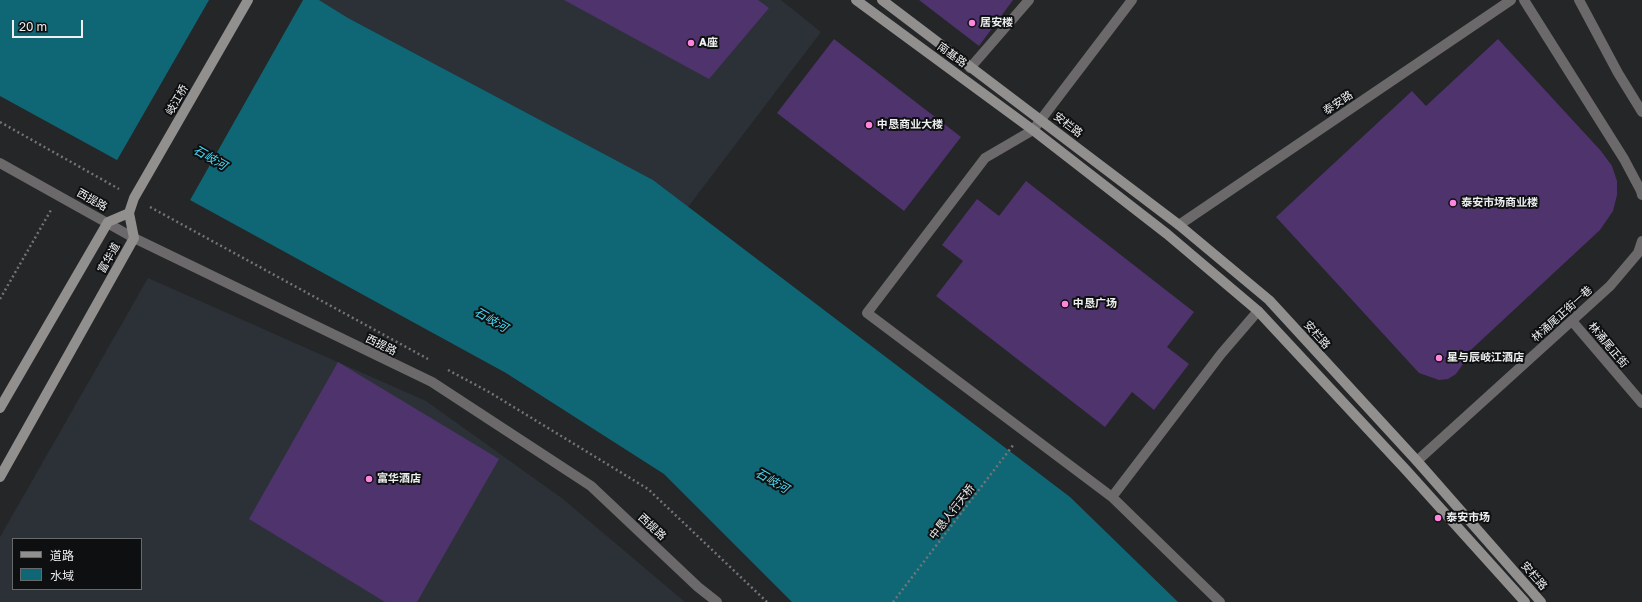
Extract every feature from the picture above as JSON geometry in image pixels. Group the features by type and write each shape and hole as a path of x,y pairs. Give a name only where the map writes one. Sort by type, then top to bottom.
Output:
{"main road":[{"name":"岐江桥","path":"129,214 137,195 248,0"},
{"name":"南基路","path":"856,0 1033,130"},
{"name":"南基路","path":"882,0 970,68 1041,120"},
{"name":"安栏路","path":"1041,120 1179,225 1269,300 1416,461 1541,602"},
{"path":"1033,130 1166,234 1258,311 1406,470 1525,602"},
{"path":"108,222 129,214"},
{"name":"富华道","path":"0,477 134,238 129,214"},
{"name":"富华道","path":"0,408 108,222"}],"street":[{"path":"970,68 1029,0"},
{"path":"1132,0 1033,130 985,158 867,313 1112,497 1220,602"},
{"name":"泰安路","path":"1179,225 1511,0"},
{"path":"1524,0 1624,160 1642,195"},
{"path":"1579,0 1618,73 1642,112"},
{"name":"西提路","path":"0,163 108,222 134,238 432,382 591,486 698,587 717,602"},
{"name":"林涌尾正街一巷","path":"1416,461 1610,286 1638,253 1642,242"},
{"path":"1112,497 1221,354 1258,311"},
{"name":"林涌尾正街","path":"1572,321 1642,404"}],"path":[{"path":"0,122 137,195"},
{"path":"0,299 60,196"},
{"name":"中恳人行天桥","path":"893,602 1024,431"}],"shaded area":[{"path":"319,0 781,0 821,32 688,207 653,180 348,18"},
{"path":"148,278 426,401 563,499 685,602 0,602 0,537"}],"water":[{"name":"石岐河","path":"0,0 319,0 348,18 653,180 1070,497 1178,602 792,602 664,474 506,373 0,96"}],"pier":[{"path":"209,0 303,0 189,202 116,162"}],"building":[{"name":"A座","path":"564,0 758,0 769,8 709,79"},
{"name":"居安楼","path":"919,0 1013,0 979,46"},
{"name":"中恳商业大楼","path":"834,39 961,137 904,211 777,113"},
{"name":"泰安市场商业楼","path":"1498,39 1601,151 1612,166 1617,181 1617,195 1613,211 1600,230 1460,360 1463,364 1456,374 1448,379 1439,380 1419,373 1276,217 1412,91 1426,106"},
{"name":"中恳广场","path":"1026,181 1194,312 1167,347 1189,364 1154,410 1132,392 1105,427 936,296 963,261 942,245 977,199 999,216"},
{"name":"富华酒店","path":"338,362 499,459 417,602 385,602 249,519"}],"place":[{"name":"居安楼","path":"972,23"},
{"name":"A座","path":"691,43"},
{"name":"中恳商业大楼","path":"869,125"},
{"name":"泰安市场商业楼","path":"1453,203"},
{"name":"中恳广场","path":"1065,304"},
{"name":"星与辰岐江酒店","path":"1439,358"},
{"name":"富华酒店","path":"369,479"},
{"name":"泰安市场","path":"1438,518"}]}
